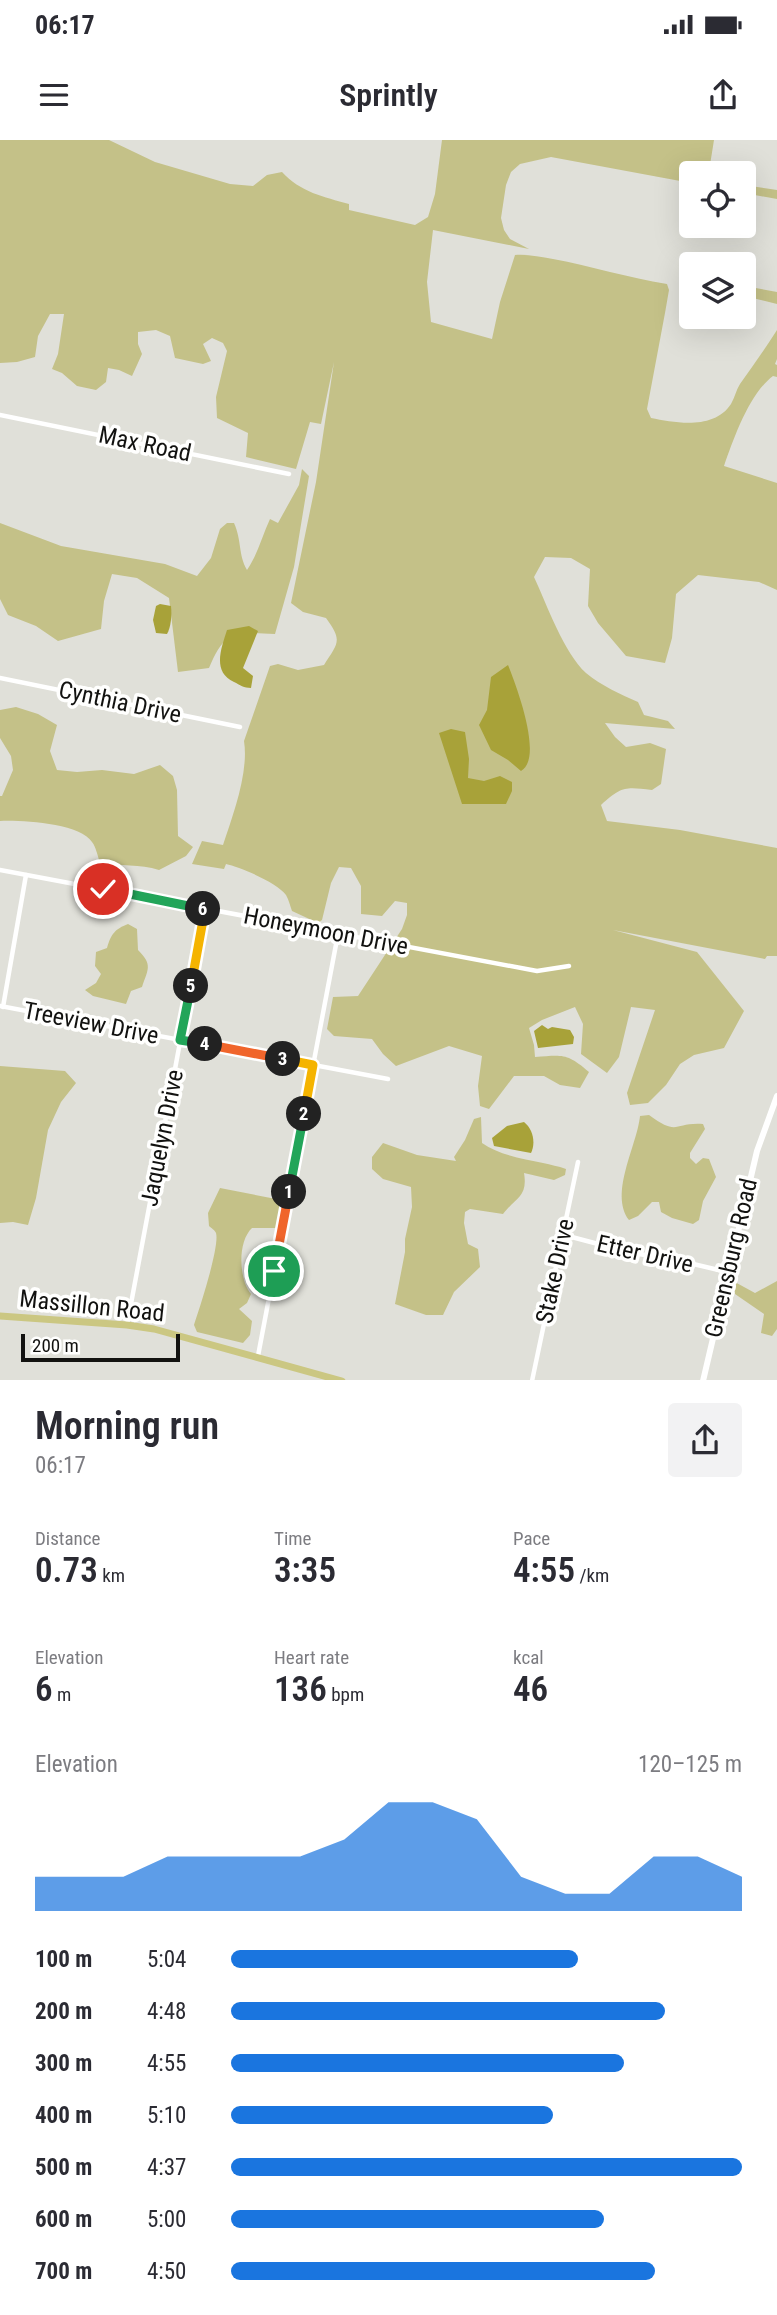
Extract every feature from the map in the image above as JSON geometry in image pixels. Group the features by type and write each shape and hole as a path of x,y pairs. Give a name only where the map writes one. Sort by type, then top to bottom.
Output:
{"main road":[{"name":"Greensburg Road","path":"703,1380 757,1151 777,1096"},
{"name":"Massillon Road","path":"0,1315 154,1329 339,1380"}],"street":[{"name":"Max Road","path":"0,415 289,474"},
{"name":"Cynthia Drive","path":"0,678 240,727"},
{"name":"Honeymoon Drive","path":"0,870 537,971 569,966"},
{"path":"1,1007 26,875"},
{"name":"Jaquelyn Drive","path":"127,1325 205,909"},
{"path":"258,1356 338,934"},
{"name":"Treeview Drive","path":"1,1007 388,1079"},
{"name":"Stake Drive","path":"532,1380 578,1162"},
{"name":"Etter Drive","path":"562,1238 568,1236 632,1253 727,1272"}],"shaded area":[{"path":"0,140 109,140 155,162 230,184 253,186 267,175 282,172 305,189 349,204 349,210 415,225 428,217 435,194 442,140 714,140 711,161 679,161 679,181 551,157 520,164 511,172 506,185 501,218 510,239 529,249 433,230 427,282 431,322 492,339 515,255 553,259 667,284 669,290 647,409 651,418 672,422 705,421 724,412 777,330 777,377 773,376 764,384 750,405 724,466 777,483 777,590 759,582 698,575 676,594 672,638 665,663 626,656 598,623 588,606 590,569 571,558 545,557 534,577 570,654 586,673 638,702 644,715 668,721 675,729 605,723 626,747 650,743 666,749 661,784 652,790 630,788 614,794 601,805 607,821 680,830 777,848 777,956 767,956 765,959 613,930 697,952 744,1011 724,1048 694,1055 680,1064 666,1085 648,1103 630,1105 627,1093 655,1010 631,1007 619,1057 607,1073 581,1054 583,1024 575,1007 529,1028 535,1057 564,1057 575,1061 589,1072 580,1088 560,1085 544,1076 514,1076 489,1109 480,1106 478,1086 482,1056 449,1046 396,1066 372,1039 334,1036 327,1029 333,997 358,996 402,929 407,915 407,903 395,901 382,916 361,914 361,886 351,868 339,867 331,883 322,920 318,923 292,911 282,890 258,876 226,864 224,869 192,864 202,841 223,845 242,780 244,741 270,666 278,664 298,670 324,665 337,642 335,632 326,618 303,612 291,603 316,482 334,362 321,424 310,422 296,469 246,457 248,433 217,418 216,397 227,351 223,343 212,338 203,344 211,361 203,364 175,358 170,336 156,330 138,332 138,344 142,354 132,376 108,368 106,382 96,390 77,386 62,373 52,369 58,354 64,314 50,314 38,336 35,357 0,363"},
{"path":"756,187 777,190 777,199 756,195"},
{"path":"756,288 777,292 777,304 756,299"},
{"path":"302,469 309,476 294,567 275,634 250,633 227,639 209,668 178,672 169,598 137,578 112,574 104,601 101,629 58,641 36,626 8,615 0,599 0,523 61,546 165,564 197,576 211,558 220,529 227,523 234,523 247,570 270,519 278,523 299,485"},
{"path":"156,606 171,606 171,621 167,634 156,633 153,620"},
{"path":"249,626 258,631 243,668 253,676 251,688 227,678 220,659 227,630"},
{"path":"508,665 522,704 529,737 530,752 527,764 521,771 491,750 479,725 487,710 491,677"},
{"path":"16,707 38,714 57,725 50,751 57,770 102,770 134,774 160,765 173,776 177,790 178,836 193,847 186,856 159,870 100,863 92,842 76,831 35,822 0,821 0,796 13,770 11,756 0,738 0,710"},
{"path":"451,729 465,732 469,759 468,778 484,781 500,776 512,782 512,791 506,804 462,804 439,733"},
{"path":"128,924 137,929 138,950 147,964 142,987 131,991 126,1004 93,996 85,990 96,983 101,974 95,966 96,952 107,948 114,933"},
{"path":"542,1025 548,1029 552,1027 570,1030 574,1037 573,1044 538,1048 534,1031"},
{"path":"0,1066 65,1071 76,1083 61,1102 48,1130 36,1198 28,1225 0,1223"},
{"path":"649,1115 671,1127 703,1124 705,1129 690,1153 690,1158 696,1164 703,1158 709,1159 716,1177 703,1201 699,1220 693,1224 661,1212 659,1202 652,1202 638,1216 629,1220 624,1209 623,1183 640,1116"},
{"path":"481,1117 482,1143 511,1156 566,1169 565,1175 554,1180 524,1173 523,1192 503,1214 470,1209 465,1212 468,1244 478,1249 480,1267 454,1292 443,1315 426,1315 395,1304 412,1207 411,1187 383,1179 372,1169 372,1157 383,1143 417,1155 456,1161 454,1157 474,1119"},
{"path":"524,1122 533,1136 531,1153 494,1146 492,1138 507,1126"},
{"path":"220,1188 281,1200 276,1228 252,1228 244,1242 242,1271 251,1294 247,1303 239,1309 252,1321 250,1335 243,1343 197,1332 194,1325 215,1251 215,1232 209,1226 208,1213"},
{"path":"733,1281 755,1293 777,1281 777,1329 772,1336 761,1333 764,1314 735,1294"}],"route":[{"path":"103,889 205,909 180,1040 313,1065 274,1271"}]}
